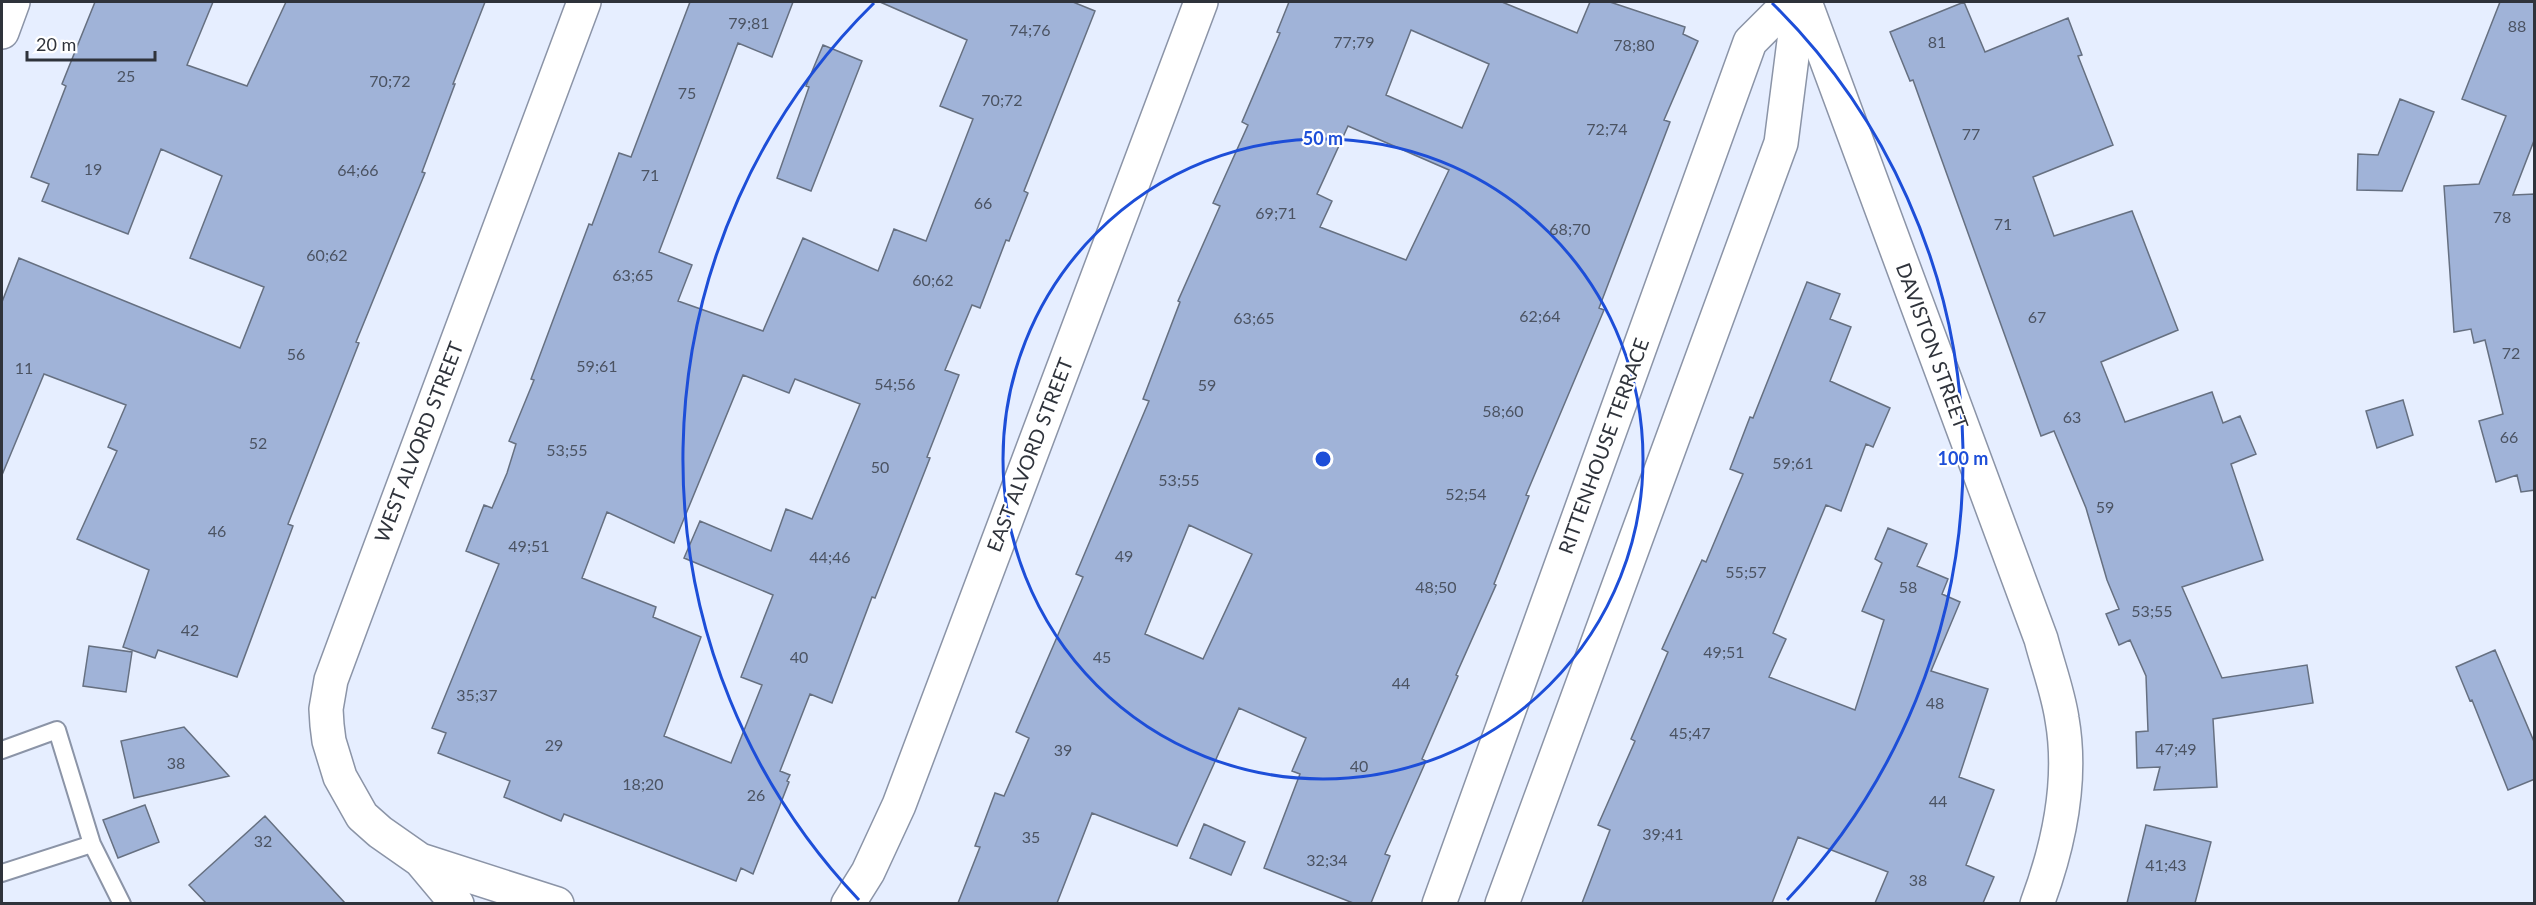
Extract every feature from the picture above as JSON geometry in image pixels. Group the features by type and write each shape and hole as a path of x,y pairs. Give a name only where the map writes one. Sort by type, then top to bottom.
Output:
{"street":[{"path":"2,32 13,2"},
{"name":"WEST ALVORD STREET","path":"457,903 420,860 380,832 362,816 340,777 329,741 326,709 331,680 584,2"},
{"name":"EAST ALVORD STREET","path":"848,903 868,872 899,804 1201,2"},
{"name":"RITTENHOUSE TERRACE","path":"1439,903 1750,42 1790,2"},
{"path":"1502,903 1781,142 1800,2"},
{"name":"DAVISTON STREET","path":"1805,2 2041,639 2056,691 2065,737 2066,778 2063,807 2051,867 2037,903"},
{"name":"WEST ALVORD STREET","path":"420,860 557,903"}],"lane":[{"path":"2,750 57,730 92,844 122,903"},
{"path":"2,873 92,844"}],"building":[{"path":"95,2 213,2 187,65 247,86 286,2 485,2 422,172 425,173 356,342 359,343 288,524 293,526 237,677 158,650 155,658 123,647 149,570 77,539 117,451 108,447 126,405 44,374 2,475 2,302 19,258 240,348 264,287 190,258 222,176 161,149 128,234 42,201 49,184 31,177 66,86 62,84"},
{"path":"690,2 793,2 772,57 738,43 659,252 692,265 678,301 763,331 803,238 878,271 894,229 926,241 973,119 940,106 967,40 880,2 1073,2 1095,11 1024,191 1028,193 1009,241 1006,240 980,308 972,305 945,370 959,375 927,457 930,458 875,598 872,597 832,703 810,694 780,771 790,775 787,781 789,782 753,874 741,868 736,881 564,814 561,821 504,797 510,781 438,753 446,733 432,728 499,564 466,551 484,505 492,508 507,473 516,444 509,441 534,380 531,379 589,224 592,225 619,153 631,157","holes":["743,375 789,393 795,379 860,404 812,519 786,509 771,551 700,521 684,558 773,595 741,677 762,685 731,763 664,736 701,637 653,617 656,607 582,578 607,512 674,543"]},
{"path":"1289,2 1502,2 1577,33 1590,2 1610,2 1685,27 1683,34 1698,41 1664,120 1670,122 1599,308 1604,310 1526,495 1529,496 1494,584 1496,585 1422,759 1426,761 1385,854 1390,856 1371,903 1353,903 1264,868 1300,774 1292,771 1306,738 1239,708 1177,846 1092,813 1057,903 958,903 980,847 975,846 995,793 1004,796 1029,738 1016,732 1083,577 1076,574 1149,401 1143,399 1180,302 1178,301 1220,206 1213,203 1248,125 1242,122 1280,33 1277,32","holes":["1411,30 1489,64 1462,128 1386,95","1348,126 1449,170 1406,260 1320,227 1332,201 1317,194","1189,525 1252,554 1203,659 1145,634"]},
{"path":"1964,2 1985,52 2068,18 2082,55 2078,56 2113,145 2033,177 2054,236 2132,211 2178,330 2101,362 2125,422 2212,392 2223,423 2240,416 2256,454 2231,464 2263,560 2182,587 2222,678 2307,665 2313,703 2213,719 2217,787 2154,790 2160,767 2137,768 2136,732 2148,731 2146,676 2130,640 2119,645 2106,614 2119,609 2107,580 2086,508 2054,431 2041,436 1913,80 1910,81 1890,32"},
{"path":"2500,2 2535,2 2535,138 2513,195 2535,194 2535,490 2521,492 2517,475 2496,482 2479,421 2503,414 2485,340 2474,343 2471,329 2454,332 2444,186 2479,184 2506,116 2462,99"},
{"path":"823,45 862,61 811,191 777,178 809,87 806,86"},
{"path":"2400,99 2434,112 2402,191 2357,190 2358,154 2378,155"},
{"path":"1807,282 1840,294 1830,319 1851,327 1830,381 1890,408 1873,447 1866,444 1841,511 1826,505 1773,633 1786,639 1769,677 1855,710 1884,620 1862,611 1882,563 1875,559 1888,528 1927,544 1917,566 1948,579 1942,594 1960,602 1931,671 1988,689 1959,777 1994,790 1966,865 1994,877 1983,903 1875,903 1888,872 1798,837 1772,903 1582,903 1610,830 1598,825 1635,741 1631,739 1668,652 1662,649 1702,560 1706,562 1743,474 1730,469 1750,417 1753,418"},
{"path":"2403,400 2413,435 2377,448 2366,411"},
{"path":"89,646 132,652 126,692 83,686"},
{"path":"2495,650 2535,744 2535,779 2508,790 2472,700 2470,701 2456,667"},
{"path":"184,727 229,776 134,798 121,741"},
{"path":"145,805 159,842 118,858 103,820"},
{"path":"265,816 345,903 206,903 189,885"},
{"path":"1204,824 1245,842 1231,875 1190,858"},
{"path":"2146,825 2211,842 2195,903 2127,903"}]}
